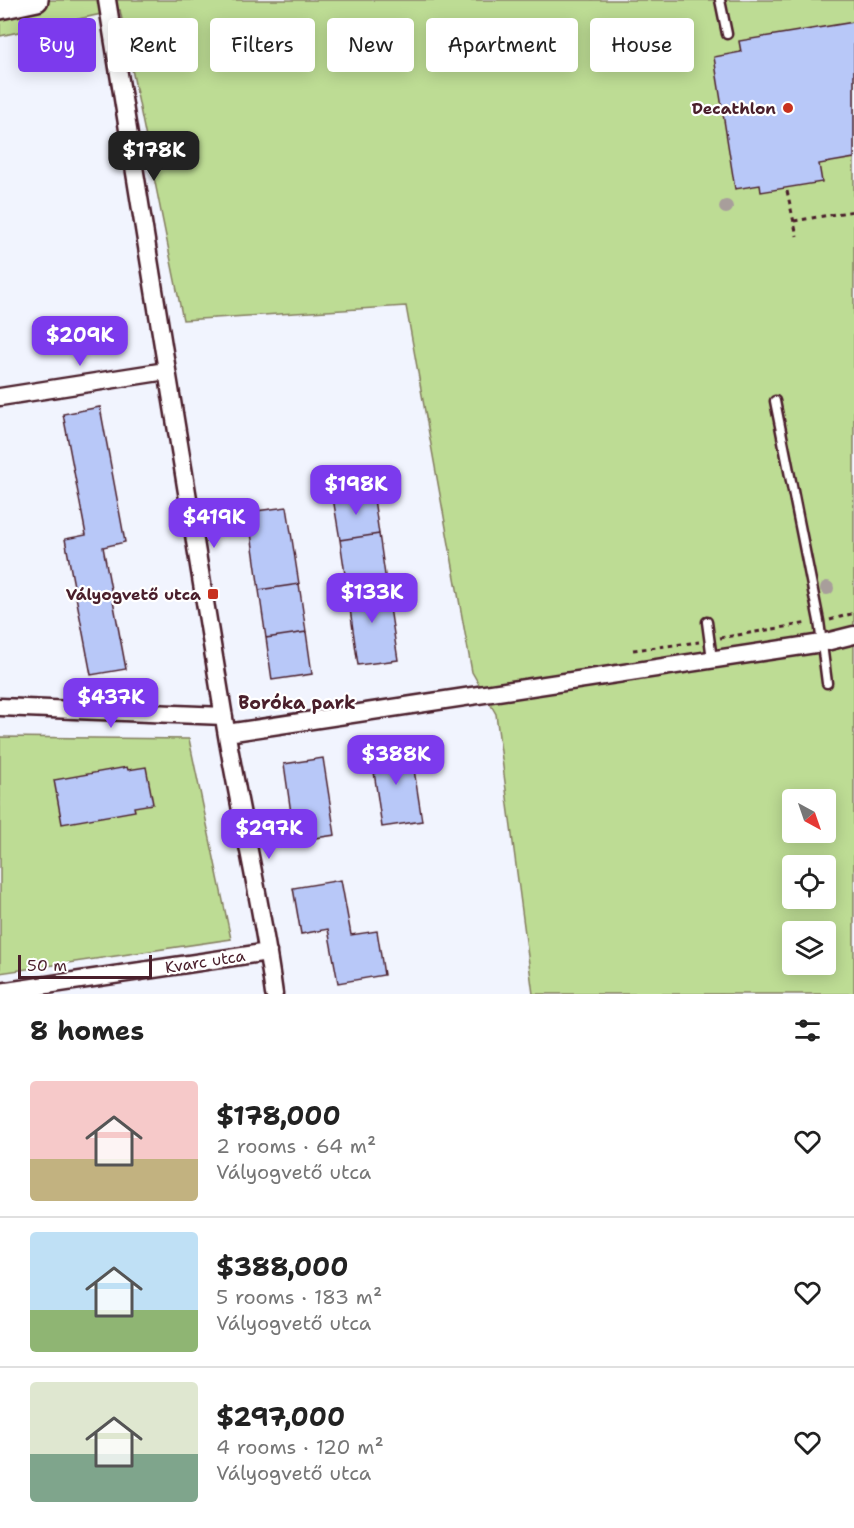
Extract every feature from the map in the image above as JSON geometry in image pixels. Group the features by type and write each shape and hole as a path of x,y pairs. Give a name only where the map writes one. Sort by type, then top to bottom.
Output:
{"street":[{"path":"0,8 38,0"},
{"path":"107,0 166,371 274,994"},
{"path":"0,397 166,371"},
{"path":"0,707 226,725 712,659 822,643 854,635"},
{"name":"Kvarc utca","path":"0,993 268,952"}],"lane":[{"path":"720,0 727,34"},
{"path":"775,401 819,621 827,683"},
{"path":"707,622 712,659"}],"path":[{"path":"788,191 797,236"},
{"path":"794,221 854,210"},
{"path":"633,650 710,640 854,613"}],"green space":[{"path":"0,0 854,0 854,994 533,994 496,714 472,672 406,306 183,320 133,72 198,72 198,18 122,18 120,10 83,18 18,18 18,32 0,36"},
{"path":"0,737 189,739 231,939 0,973"}],"building":[{"name":"Decathlon","path":"854,22 854,158 819,164 822,182 761,192 760,185 735,189 714,57 741,52 739,41"},
{"path":"100,407 125,542 103,547 126,669 91,675 65,539 86,535 63,414"},
{"path":"373,492 379,534 340,540 333,498"},
{"path":"287,507 299,584 259,590 248,512"},
{"path":"379,534 386,582 347,588 340,540"},
{"path":"386,582 398,660 358,665 347,588"},
{"path":"299,584 306,632 266,638 259,590"},
{"path":"306,632 312,674 272,680 266,638"},
{"path":"410,744 422,821 382,827 371,751"},
{"path":"323,758 335,835 295,841 284,764"},
{"path":"127,767 128,770 146,767 153,804 134,807 135,811 62,824 54,780"},
{"path":"341,880 351,935 377,931 384,975 338,983 328,929 301,934 293,888"}],"place":[{"name":"Decathlon","path":"788,108"},
{"name":"Vályogvető utca","path":"213,594"}],"district":[{"name":"Boróka park","path":"297,703"}]}
